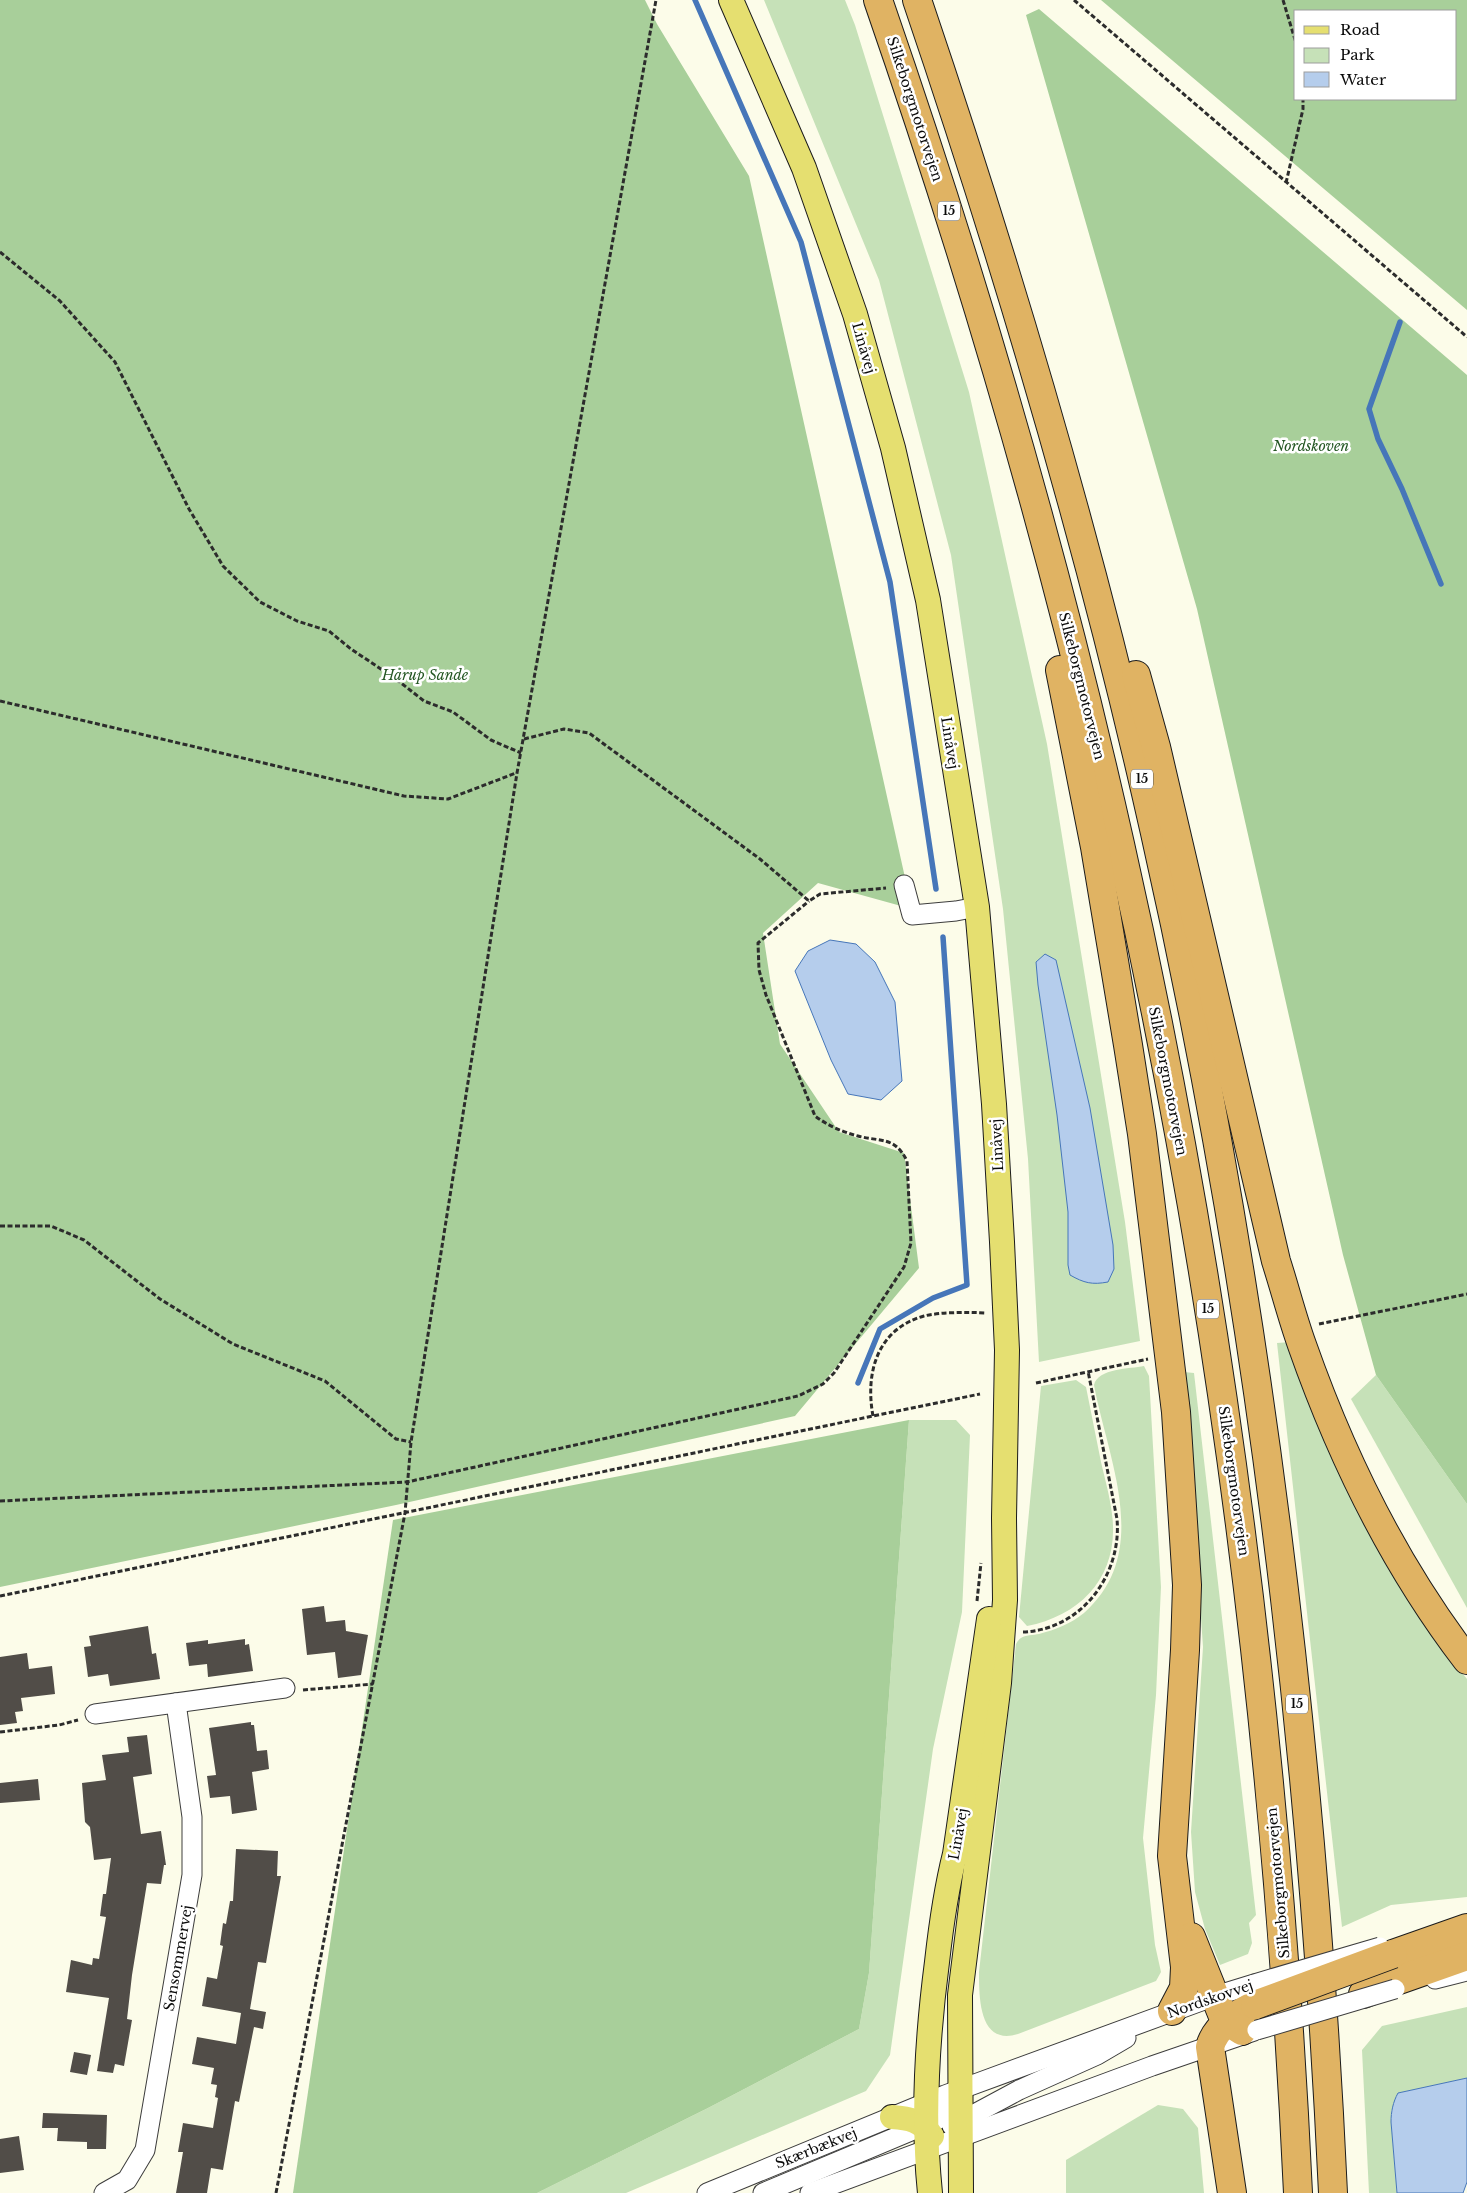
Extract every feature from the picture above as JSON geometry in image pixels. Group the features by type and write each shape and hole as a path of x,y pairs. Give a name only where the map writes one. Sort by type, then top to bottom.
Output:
{"highway":[{"name":"Silkeborgmotorvejen","path":"878,0 925,135 1013,423 1072,645 1120,844 1161,1038 1217,1364 1248,1581 1267,1751 1282,1921 1298,2193"},
{"name":"15","path":"917,0 960,127 1029,346 1108,637 1155,833 1197,1032 1231,1219 1282,1566 1301,1742 1317,1940 1333,2193"},
{"path":"1029,346 1124,632 1156,747 1276,1261 1302,1345 1333,1424 1374,1514 1426,1600 1467,1660"},
{"path":"1013,423 1095,846 1128,1045 1142,1134 1176,1412 1187,1585 1185,1650 1172,1856 1185,1967 1184,1988 1172,2011"},
{"path":"1178,1906 1222,2014 1228,2022"},
{"path":"1232,2193 1210,2047 1213,2037 1228,2022 1255,2013 1392,1949 1467,1927"},
{"path":"1326,2010 1467,1956"}],"main road":[{"name":"Linåvej","path":"731,0 804,168 854,314 894,448 928,600 977,907 994,1104 1002,1242 1006,1350 1005,1600 999,1683 943,2122"},
{"name":"Linåvej","path":"943,2122 944,2003 957,1889 955,1854 1004,1518"},
{"path":"892,2117 943,2122"},
{"path":"930,2193 943,2122"},
{"path":"943,2122 942,2164 945,2193"},
{"path":"943,2122 962,2193"}],"street":[{"path":"904,885 912,915 977,907"},
{"path":"95,1714 285,1688"},
{"name":"Sensommervej","path":"104,2193 127,2180 146,2150 192,1875 192,1818 176,1703"},
{"path":"1394,1985 1467,1972"},
{"name":"Nordskovvej","path":"943,2122 1172,2011 1215,1996 1255,2013 1326,2010"},
{"path":"763,2193 1020,2090 1097,2055 1172,2011"},
{"name":"Nordskovvej","path":"943,2122 1210,2047 1255,2013"},
{"name":"Skærbækvej","path":"707,2193 892,2117"},
{"path":"810,2193 943,2122"}],"path":[{"path":"276,2193 405,1512 411,1442 517,773 656,0"},
{"path":"1074,0 1467,337"},
{"path":"1283,0 1294,36"},
{"path":"1286,183 1303,109 1303,100"},
{"path":"0,252 60,301 115,362 189,509 223,566 260,602 297,620 329,631 424,701 453,712 491,740 521,753"},
{"path":"0,701 404,796 448,798 517,773"},
{"path":"524,738 564,729 588,733 760,859 809,901"},
{"path":"0,1501 407,1482 798,1396 823,1384 834,1373 904,1268 911,1243 907,1161 897,1146 888,1142 857,1136 826,1124 815,1116 766,995 759,970 758,943 820,894 904,885"},
{"path":"0,1226 51,1226 84,1240 160,1299 233,1344 325,1381 396,1439 411,1442"},
{"path":"1319,1324 1467,1294"},
{"path":"986,1323 988,1304"},
{"path":"873,1416 869,1389 872,1371 882,1347 894,1334 908,1323 924,1316 986,1313"},
{"path":"1036,1382 1148,1359"},
{"path":"1019,1632 1047,1628 1076,1613 1092,1600 1104,1582 1113,1562 1118,1541 1117,1519 1088,1371"},
{"path":"0,1596 980,1394"},
{"path":"976,1607 982,1559"},
{"path":"285,1688 296,1690 373,1684"},
{"path":"0,1732 59,1725 95,1714"}],"green space":[{"name":"Hårup Sande","path":"0,0 645,0 657,24 749,176 912,909 818,883 763,933 780,1044 839,1132 904,1153 919,1268 795,1416 396,1505 0,1587"},
{"path":"764,0 845,0 855,25 969,392 1047,744 1125,1222 1140,1341 1039,1362 1028,1159 1003,909 951,555 879,280"},
{"path":"1101,0 1467,0 1467,310"},
{"name":"Nordskoven","path":"1039,9 1467,375 1467,1504 1376,1375 1343,1255 1197,609 1026,15"},
{"path":"1291,1342 1346,1490 1453,1662 1467,1679 1467,1897 1391,1905 1342,1927 1277,1343"},
{"path":"1144,1366 1149,1376 1161,1587 1156,1695 1143,1838 1155,1945 1161,1972 1156,1981 1018,2034 1005,2036 995,2033 989,2027 984,2017 981,2006 979,1972 1016,1644 1023,1637 1063,1626 1074,1620 1084,1613 1105,1589 1117,1562 1121,1534 1120,1504 1115,1474 1094,1385 1097,1379 1108,1372"},
{"path":"1184,1372 1194,1373 1256,1915 1249,1923 1252,1943 1248,1954 1220,1965 1205,1929 1195,1892 1191,1832 1203,1647"},
{"path":"1376,1375 1467,1504 1467,1608 1351,1399"},
{"path":"1076,1380 1086,1387 1110,1501 1113,1536 1110,1555 1103,1573 1094,1588 1081,1602 1047,1620 1027,1626 1019,1617 1041,1386"},
{"path":"909,1420 956,1420 970,1435 962,1612 933,1749 890,2055 866,2091 626,2193 537,2193 708,2108 859,2029 869,1973"},
{"path":"909,1420 869,1973 859,2029 708,2108 537,2193 293,2193 393,1520"},
{"path":"1467,2007 1467,2078 1399,2093 1391,2112 1397,2193 1369,2193 1362,2050 1382,2026"},
{"path":"1158,2105 1183,2109 1198,2128 1204,2193 1066,2193 1066,2160"}],"water":[{"path":"830,940 856,944 875,962 895,1002 902,1081 881,1100 848,1094 831,1060 795,971 808,951"},
{"path":"1045,954 1056,960 1090,1108 1113,1245 1114,1269 1108,1282 1088,1283 1080,1280 1070,1275 1068,1265 1068,1212 1036,962"},
{"path":"1467,2078 1467,2182 1463,2193 1397,2193 1391,2115 1398,2093"}],"building":[{"path":"324,1606 326,1622 345,1620 346,1631 368,1635 361,1675 338,1678 335,1652 307,1655 302,1609"},
{"path":"148,1626 152,1654 156,1653 160,1679 110,1686 108,1674 88,1677 84,1647 91,1646 89,1636"},
{"path":"245,1639 245,1645 249,1644 253,1671 208,1677 207,1664 189,1666 186,1643 208,1640 208,1644"},
{"path":"27,1653 29,1669 52,1666 55,1694 21,1698 23,1711 15,1712 17,1723 0,1725 0,1657"},
{"path":"251,1722 251,1725 254,1725 257,1751 267,1750 269,1769 252,1772 257,1810 232,1814 230,1796 210,1798 207,1776 216,1775 209,1728"},
{"path":"147,1735 152,1774 133,1777 141,1834 161,1831 166,1865 164,1865 161,1884 147,1883 132,1975 127,2019 132,2020 124,2066 115,2064 113,2073 97,2071 109,1998 66,1992 71,1960 92,1965 93,1958 99,1959 106,1917 100,1916 103,1894 106,1894 111,1858 94,1860 90,1827 85,1822 82,1783 106,1780 102,1755 129,1752 127,1737"},
{"path":"38,1779 40,1800 0,1803 0,1783"},
{"path":"236,1849 278,1851 277,1876 281,1876 266,1963 258,1962 250,2009 266,2012 263,2029 254,2027 239,2102 235,2101 223,2170 211,2168 207,2193 176,2193 183,2152 178,2152 183,2123 213,2128 218,2098 215,2097 217,2085 211,2084 214,2068 192,2064 197,2037 236,2044 241,2013 202,2006 207,1977 217,1979 223,1946 220,1945 223,1923 226,1924 230,1901 233,1901"},
{"path":"74,2052 91,2055 87,2075 70,2072"},
{"path":"43,2113 107,2115 106,2149 87,2149 87,2142 57,2141 58,2128 42,2128"},
{"path":"19,2136 24,2170 0,2173 0,2139"}],"waterway":[{"path":"695,0 801,242 890,582 936,889"},
{"path":"1400,322 1369,409 1378,439 1402,489 1441,584"},
{"path":"858,1383 880,1329 933,1298 967,1285 943,937"}]}
